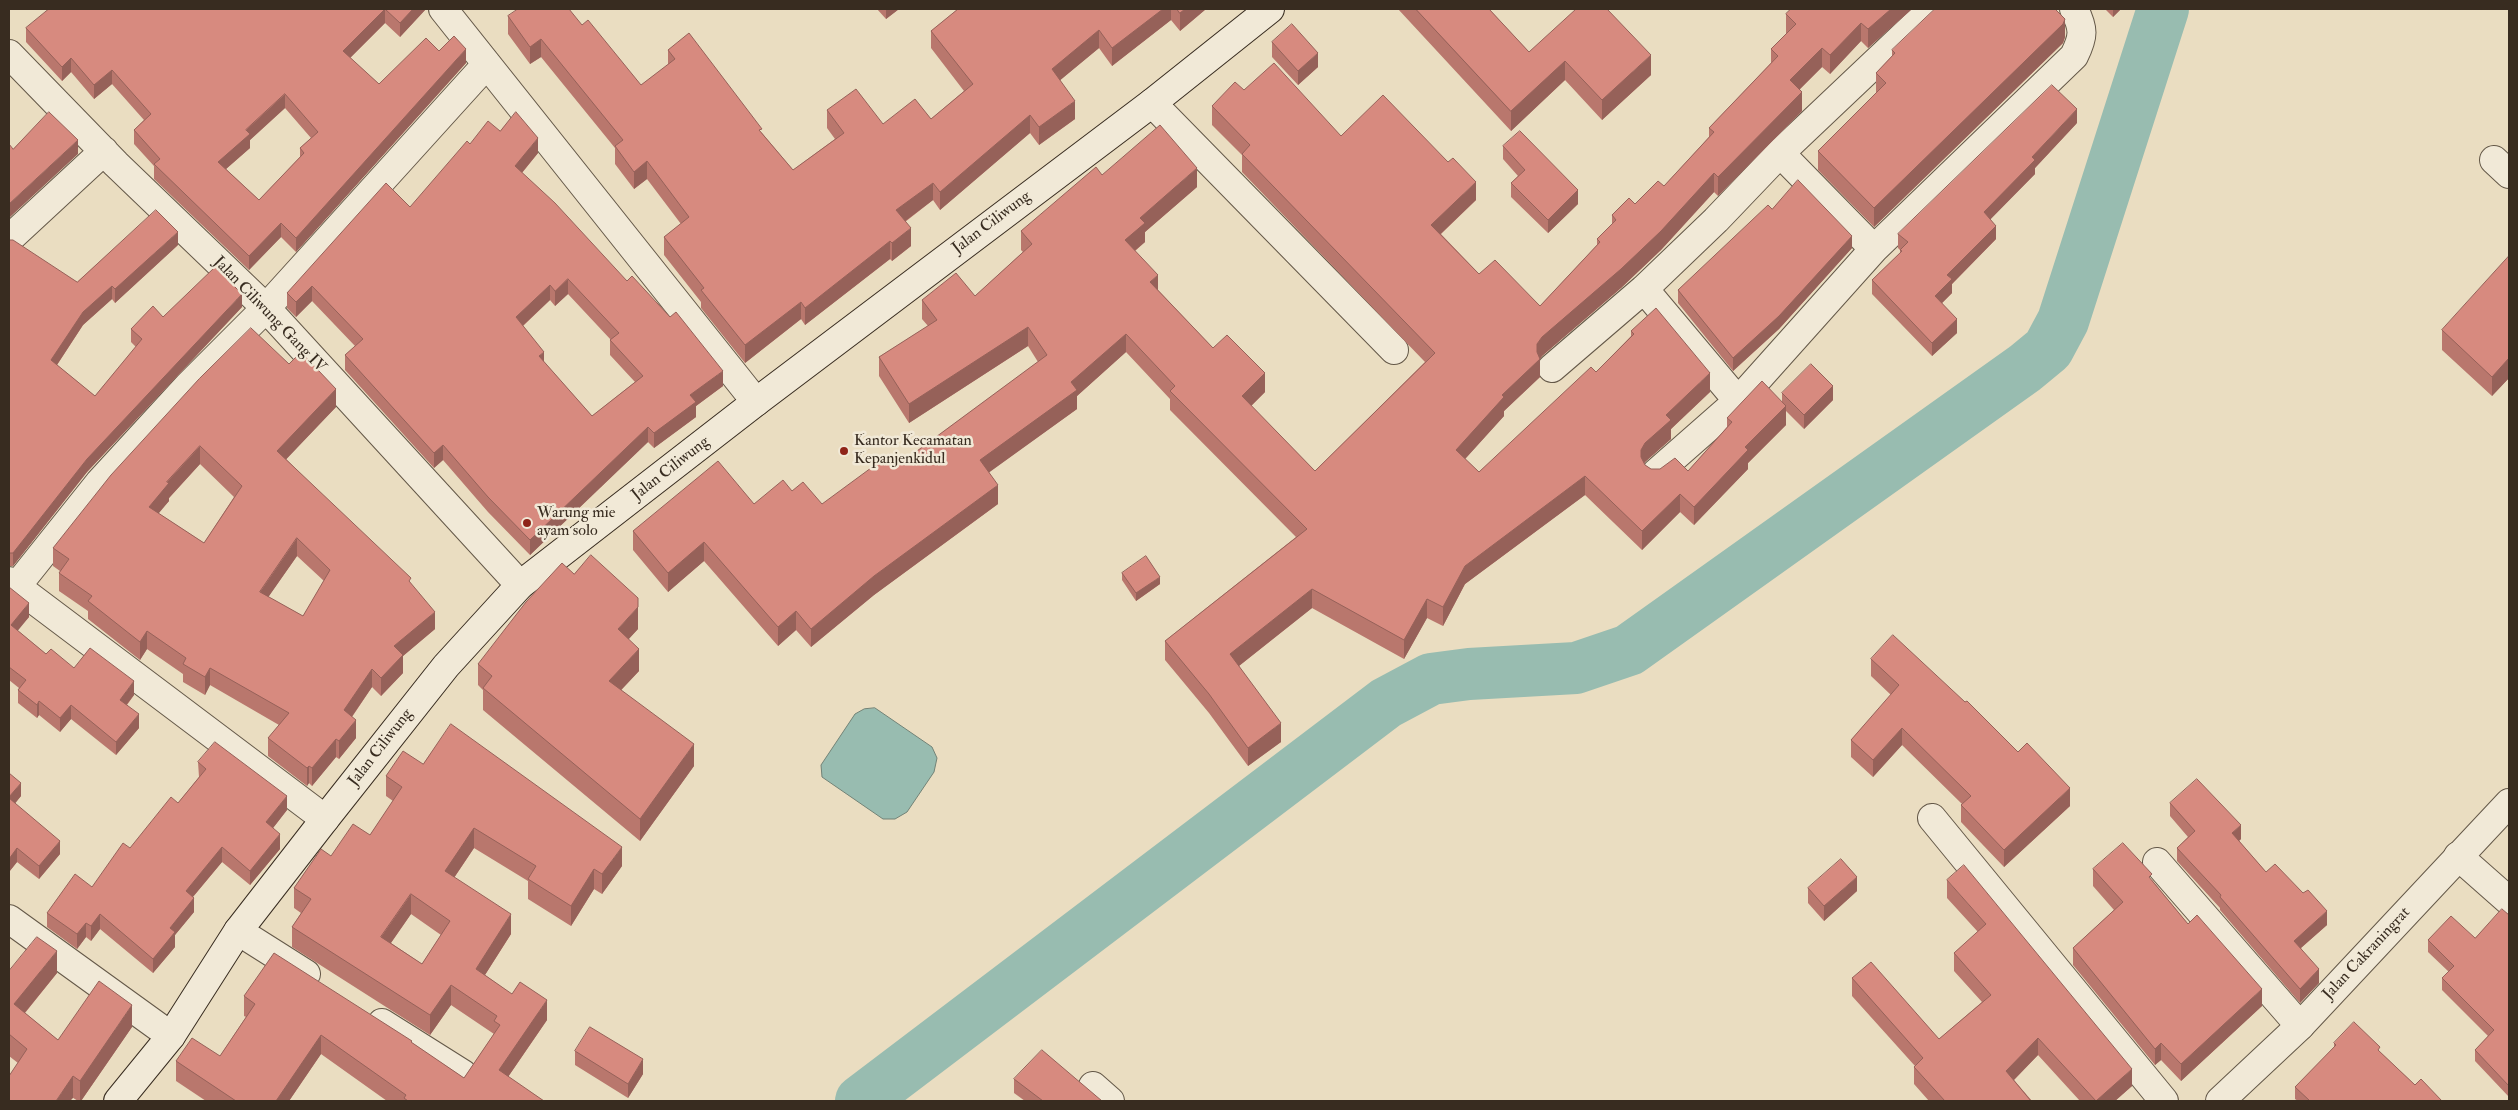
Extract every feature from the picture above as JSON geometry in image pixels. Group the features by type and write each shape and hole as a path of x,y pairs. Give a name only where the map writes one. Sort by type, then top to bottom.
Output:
{"street":[{"path":"444,9 486,65 756,402"},
{"name":"Jalan Ciliwung","path":"118,1101 171,1036 238,931 325,819 446,666 520,585 756,402 1152,103 1270,9"},
{"path":"1552,368 1644,288 1716,220 1780,153 1932,9"},
{"path":"1656,473 1738,401 1874,249 2074,56 2082,41 2082,24 2074,9"},
{"name":"Jalan Ciliwung Gang IV","path":"9,54 104,151 266,308 520,585"},
{"path":"325,819 12,584 99,483 188,386 266,308 486,65"},
{"path":"1152,103 1394,350"},
{"path":"9,239 104,151"},
{"path":"1780,153 1874,249"},
{"path":"1644,288 1738,401"},
{"name":"Jalan Cakraningrat","path":"2220,1101 2300,1026 2509,803"},
{"path":"1932,818 2164,1101"},
{"path":"2458,856 2509,901"},
{"path":"2157,862 2300,1026"},
{"path":"9,919 171,1036"},
{"path":"238,931 329,990"},
{"path":"363,1011 463,1074"}],"water":[{"path":"875,708 932,747 937,758 934,772 907,812 895,819 883,819 822,777 821,765 855,714 864,709"}],"building":[{"path":"49,9 385,9 343,51 379,84 426,38 439,51 454,36 466,49 296,238 281,223 249,256 154,164 160,159 134,130 151,114 112,70 94,85 71,58 62,67 26,28","holes":["285,94 318,132 300,148 304,153 259,200 218,162 250,134 246,130"]},
{"path":"385,9 413,9 400,23"},
{"path":"518,9 569,9 582,25 588,20 641,85 675,59 668,50 689,33 762,129 759,130 793,170 844,133 827,110 856,89 883,124 915,99 931,119 973,84 931,31 958,9 1163,9 1112,48 1099,30 1052,69 1075,101 1039,127 1030,115 940,192 933,183 896,210 911,228 892,243 890,241 805,308 801,302 745,345 701,290 704,288 664,237 689,217 647,161 634,172 615,146 623,140 541,39 530,47 508,16"},
{"path":"1177,9 1185,9 1180,13"},
{"path":"1416,9 1489,9 1529,52 1576,9 1607,9 1651,55 1602,100 1565,61 1511,111"},
{"path":"1791,9 1891,9 1868,29 1861,23 1830,55 1822,48 1790,80 1802,92 1718,177 1714,173 1661,231 1621,269 1542,337 1537,344 1537,352 1540,359 1502,395 1504,397 1456,450 1479,472 1591,367 1596,372 1634,334 1631,331 1656,308 1710,373 1666,415 1671,420 1645,443 1641,450 1641,457 1645,465 1651,469 1660,469 1675,458 1688,471 1732,422 1727,418 1762,381 1786,406 1745,447 1748,450 1694,507 1680,494 1642,531 1585,476 1465,566 1443,607 1427,599 1404,640 1312,589 1230,654 1281,723 1248,748 1209,694 1165,641 1307,529 1170,391 1175,386 1126,334 1071,382 1077,390 980,460 998,485 874,576 811,629 796,611 778,627 704,542 668,573 633,531 718,461 754,504 783,480 792,491 803,482 822,504 890,454 898,465 1047,355 1028,327 909,404 879,357 937,320 922,300 956,273 975,296 1032,244 1021,231 1096,167 1102,175 1160,125 1197,168 1140,218 1145,223 1125,240 1158,275 1150,282 1213,348 1227,335 1265,373 1242,396 1315,471 1435,353 1242,154 1250,145 1212,106 1235,82 1244,90 1274,63 1341,136 1383,95 1448,162 1453,158 1476,182 1431,225 1479,274 1495,260 1540,306 1600,242 1597,239 1616,220 1612,215 1629,198 1635,204 1658,181 1664,186 1714,132 1709,128 1778,56 1771,49 1796,24 1786,14"},
{"path":"1935,9 2055,9 2065,19 2063,24 1874,208 1818,151 1886,83 1876,73 1895,53 1892,50"},
{"path":"1292,24 1318,53 1298,71 1272,42"},
{"path":"2052,85 2077,109 2032,157 2035,160 1984,212 1996,226 1947,275 1952,279 1935,296 1957,319 1932,343 1872,280 1902,251 1900,250 1908,242 1898,234"},
{"path":"49,112 78,140 9,204 9,144 13,149"},
{"path":"516,112 538,138 515,166 555,203 627,281 632,276 670,317 676,312 723,371 690,395 696,402 654,433 648,427 530,540 488,497 443,445 434,453 345,355 363,339 312,286 296,302 287,293 386,183 410,207 467,141 470,144 488,121 500,131","holes":["568,279 619,333 610,340 643,376 592,416 539,356 544,352 516,317 550,285 555,291"]},
{"path":"1520,131 1578,190 1548,220 1511,183 1525,170 1503,146"},
{"path":"1798,180 1852,236 1779,316 1733,358 1678,290 1768,205 1772,209"},
{"path":"156,210 178,232 115,289 112,286 83,312 51,360 95,396 142,339 131,329 153,306 163,317 215,267 242,294 87,459 13,553 9,553 9,240 13,240 77,282"},
{"path":"2509,256 2509,358 2492,377 2442,330"},
{"path":"251,328 289,364 301,352 336,389 277,451 411,578 409,581 435,612 394,646 403,655 381,678 372,669 344,710 356,720 339,741 336,739 312,768 309,766 307,768 268,738 289,713 210,668 205,677 183,664 186,658 147,631 140,642 88,601 92,596 59,573 69,559 53,548 111,475 199,379","holes":["200,446 242,486 204,543 149,507 169,483 167,482","297,538 330,570 303,616 260,592"]},
{"path":"1811,364 1833,386 1804,415 1782,393"},
{"path":"591,555 638,598 638,607 618,629 639,649 609,681 694,744 640,819 483,688 492,676 478,664 526,602 562,563 574,574"},
{"path":"1146,556 1160,577 1136,593 1122,573"},
{"path":"9,587 29,603 11,625 46,654 51,649 74,668 90,648 134,681 120,700 139,714 116,742 71,705 60,718 39,701 37,705 18,690 26,680 9,667"},
{"path":"1893,635 1965,702 1967,701 2018,752 2027,743 2070,788 2004,850 1961,805 1971,796 1902,728 1873,760 1851,740 1899,685 1871,659"},
{"path":"451,724 622,847 602,874 594,869 571,906 528,879 536,866 474,828 445,871 511,914 476,969 512,994 520,982 547,1000 499,1070 544,1101 408,1101 404,1098 406,1095 321,1035 276,1101 236,1101 176,1061 192,1038 220,1056 255,1004 244,996 274,953 412,1041 464,1078 500,1025 494,1021 497,1016 451,985 430,1015 292,927 311,899 294,888 321,849 331,856 353,824 370,835 402,787 386,776 403,751 423,764","holes":["411,894 450,921 422,964 381,937"]},
{"path":"215,742 287,796 266,822 280,834 250,871 222,847 186,891 194,898 170,928 175,932 153,959 100,914 91,926 86,923 77,934 47,913 75,874 92,887 123,843 130,848 171,797 178,803 206,769 198,762"},
{"path":"9,773 21,783 9,797"},
{"path":"2197,779 2241,825 2232,833 2266,872 2275,864 2303,893 2308,890 2327,911 2294,941 2319,969 2300,989 2220,897 2221,895 2177,848 2195,831 2170,803"},
{"path":"9,798 60,841 39,866 17,848 9,859"},
{"path":"2123,843 2152,874 2149,877 2188,924 2197,915 2262,989 2181,1064 2161,1043 2155,1049 2073,948 2123,902 2093,869"},
{"path":"1841,859 1857,877 1824,906 1808,888"},
{"path":"1964,865 2132,1069 2096,1101 2038,1038 2006,1071 2031,1101 1945,1101 1914,1067 1923,1058 1852,978 1871,962 1939,1039 1991,995 1954,953 1986,924 1947,880"},
{"path":"2502,909 2509,915 2509,1086 2475,1050 2494,1030 2442,978 2454,966 2428,940 2451,916 2475,938"},
{"path":"37,937 57,951 14,1004 58,1040 99,981 132,1005 80,1081 73,1076 56,1101 9,1101 9,1076 27,1049 9,1034 9,971"},
{"path":"2354,1022 2380,1047 2378,1050 2415,1085 2421,1079 2442,1101 2310,1101 2295,1087 2336,1045 2334,1043"},
{"path":"590,1027 643,1059 628,1084 575,1051"},
{"path":"1042,1050 1102,1101 1043,1101 1014,1079"}],"waterway":[{"path":"861,1101 1386,703 1431,679 1469,674 1576,668 1629,650 2025,368 2048,349 2063,321 2163,9"}],"place":[{"name":"Kantor Kecamatan Kepanjenkidul","path":"844,451"},
{"name":"Warung mie ayam solo","path":"527,523"}]}
